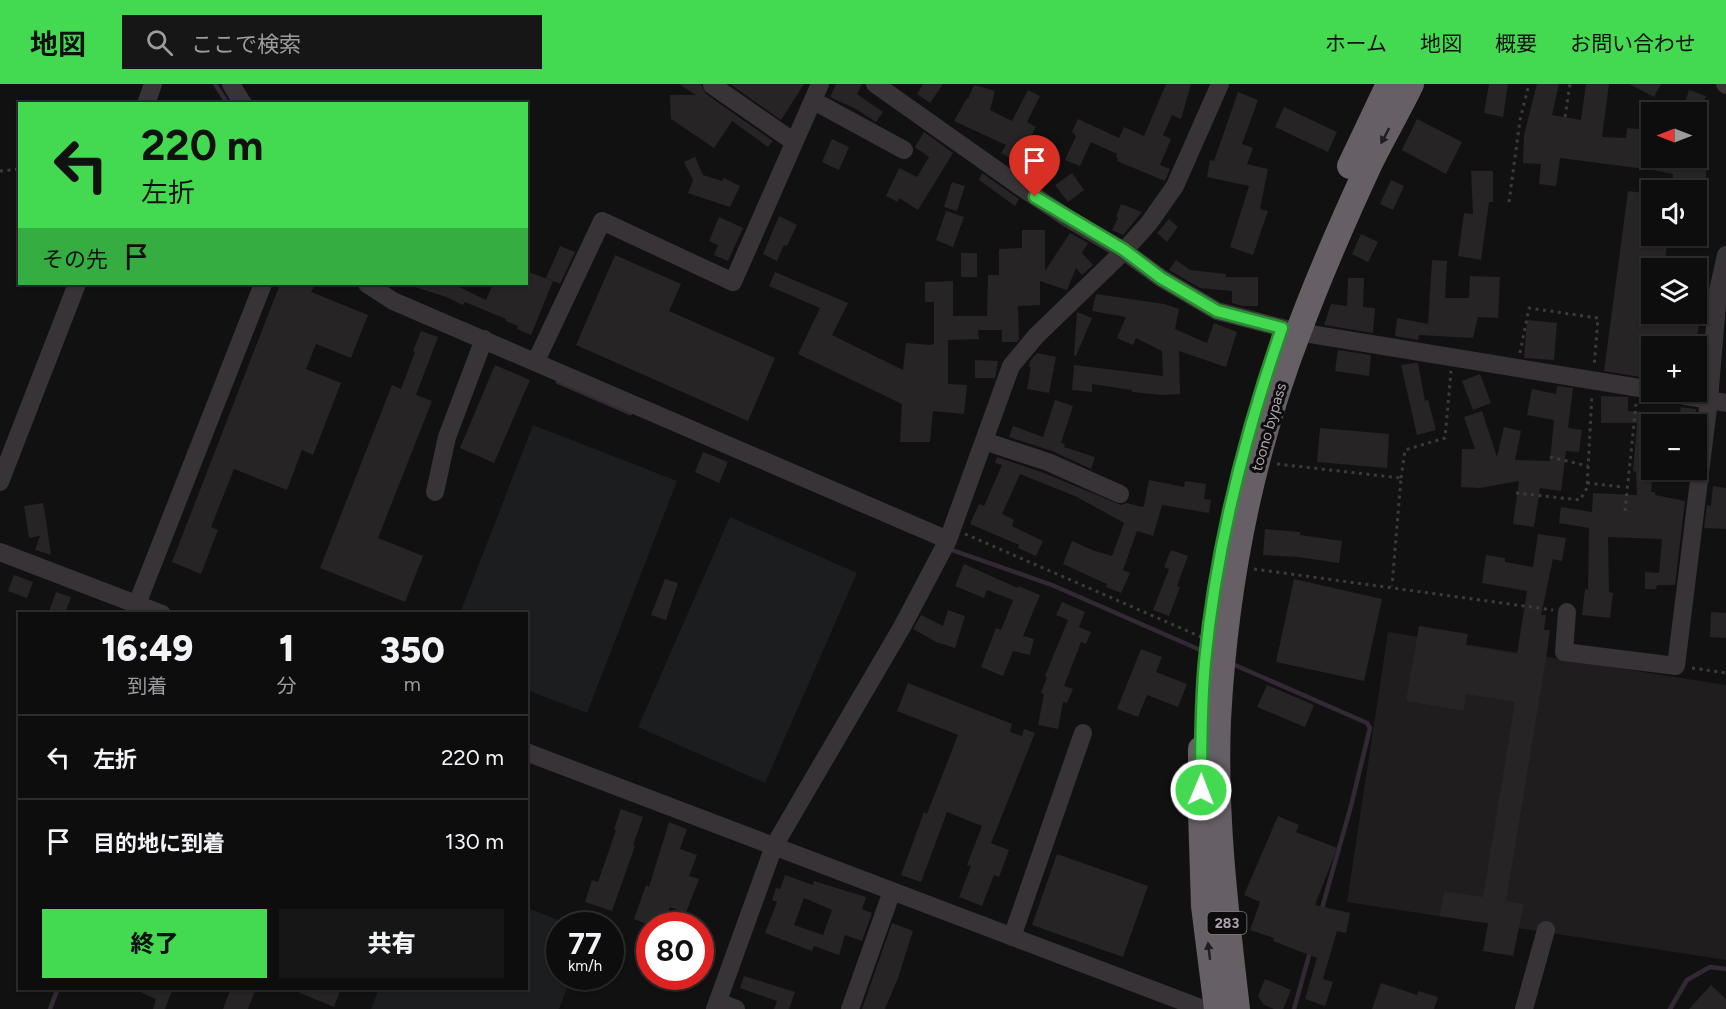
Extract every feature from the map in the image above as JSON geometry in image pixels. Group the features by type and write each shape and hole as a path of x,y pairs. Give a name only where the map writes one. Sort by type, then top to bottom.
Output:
{"highway":[{"name":"toono bypass","path":"1237,1009 1224,896 1218,722 1234,566 1290,330 1325,221 1389,84"},
{"name":"toono bypass","path":"1217,1009 1204,906 1201,811 1202,716 1208,640 1221,545 1257,400 1324,266 1370,163 1411,84"}],"street":[{"path":"147,102 153,84"},
{"path":"231,84 242,102"},
{"path":"536,361 602,221 733,282 820,84"},
{"path":"875,84 1069,219 1124,250 1161,278 1217,311 1290,330 1641,388"},
{"path":"736,1009 716,1006 774,846 902,627 950,534 1011,366 1036,336 1149,223 1175,186 1220,84"},
{"path":"712,85 794,141"},
{"path":"813,101 904,150"},
{"path":"1567,612 1564,652 1676,666 1718,401 1718,291 1726,255"},
{"path":"0,482 77,285"},
{"path":"137,604 262,285"},
{"path":"368,285 393,301 481,345 536,361 950,534"},
{"path":"435,492 447,437 481,345"},
{"path":"984,441 1048,462 1120,494"},
{"path":"0,552 157,612"},
{"path":"1012,937 1083,733"},
{"path":"528,753 1203,1009"},
{"path":"850,1009 892,891"},
{"path":"1524,1009 1546,930"}],"path":[{"path":"1509,202 1520,120 1529,84"},
{"path":"1565,117 1570,84"},
{"path":"0,171 18,169"},
{"path":"1516,493 1580,500 1587,483 1598,318 1529,308 1517,367"},
{"path":"1392,587 1405,450 1444,438 1452,356"},
{"path":"1625,511 1642,402"},
{"path":"1550,457 1588,466"},
{"path":"1258,462 1401,478"},
{"path":"1587,483 1623,487"},
{"path":"950,534 1208,640"},
{"path":"1234,566 1567,612"},
{"path":"1676,666 1726,673"}],"shaded area":[{"path":"533,425 677,481 587,713 528,690 528,612 460,612"},
{"path":"730,517 857,573 765,783 638,727"},
{"path":"1388,632 1726,685 1726,960 1347,902"},
{"path":"528,908 546,915 546,990 566,990 559,1009 371,1009 379,990 528,990"}],"building":[{"path":"679,84 701,84 706,94 773,141 768,147 732,121 714,148 671,119 670,95 696,95"},
{"path":"730,84 804,84 781,120"},
{"path":"836,84 862,84 857,94 883,112 876,122 856,109 830,97"},
{"path":"923,84 943,84 930,103 917,94"},
{"path":"1166,84 1191,84 1181,119 1172,115 1163,135 1171,139 1160,165 1170,169 1165,181 1117,161 1117,154 1091,142 1080,166 1065,160 1076,136 1072,132 1078,119 1119,138 1124,127 1144,136"},
{"path":"1489,84 1508,84 1503,117 1484,113"},
{"path":"1537,84 1559,84 1552,115 1581,120 1586,84 1609,84 1602,137 1626,138 1627,128 1641,129 1641,168 1706,168 1706,180 1672,180 1673,174 1653,170 1560,158 1556,186 1539,184 1541,164 1523,163 1524,135"},
{"path":"1629,84 1661,84 1654,97"},
{"path":"974,85 995,91 990,110 1012,121 1028,90 1040,96 1027,122 1036,127 1018,162 1001,153 1006,145 954,121"},
{"path":"1689,90 1706,96 1704,102 1685,102"},
{"path":"1238,92 1258,100 1242,144 1253,148 1247,164 1268,169 1260,209 1268,211 1253,255 1230,247 1249,186 1207,177 1210,160 1214,161"},
{"path":"1284,107 1337,132 1328,152 1275,127"},
{"path":"1417,119 1462,142 1446,174 1402,150"},
{"path":"924,132 953,153 918,210 899,198 898,202 886,196 899,168 917,177 929,157 915,147"},
{"path":"832,139 849,147 839,170 822,162"},
{"path":"695,157 703,175 722,181 724,178 740,186 730,207 688,193 693,180 684,162"},
{"path":"1471,171 1493,171 1493,202 1489,202 1481,260 1458,256 1464,213 1473,214"},
{"path":"982,173 1019,199 1015,206 979,180"},
{"path":"1072,173 1084,190 1068,202 1055,185"},
{"path":"1391,180 1404,186 1393,210 1380,204"},
{"path":"952,182 965,186 957,211 944,207"},
{"path":"1628,191 1641,193 1641,246 1667,246 1665,258 1641,258 1641,324 1699,324 1697,336 1641,336 1641,377 1604,371"},
{"path":"1121,204 1142,212 1123,235 1112,230"},
{"path":"946,211 964,217 953,247 936,240"},
{"path":"779,216 797,225 777,261 763,254"},
{"path":"719,217 743,228 728,261 714,255 718,245 709,241"},
{"path":"1169,219 1178,227 1167,242 1157,233"},
{"path":"1022,230 1045,230 1045,271 1070,233 1088,243 1082,253 1093,265 1082,275 1076,268 1067,290 1040,281 1040,305 1018,306 1019,339 1017,342 1002,342 1002,330 978,330 979,339 948,340 948,384 967,385 964,414 933,411 930,442 900,442 902,404 798,354 820,308 769,286 775,272 848,303 832,335 903,370 906,343 934,344 934,302 925,302 925,282 953,281 953,316 987,316 988,275 999,275 999,249 1022,248"},
{"path":"1361,234 1378,242 1368,262 1352,254"},
{"path":"560,246 575,252 560,284 546,278"},
{"path":"961,253 977,253 977,277 961,277"},
{"path":"615,255 681,284 669,311 775,358 748,421 576,345"},
{"path":"1176,260 1190,270 1226,274 1226,277 1258,277 1258,306 1242,306 1232,303 1232,291 1200,288 1169,270"},
{"path":"1432,260 1447,261 1445,298 1469,298 1470,276 1500,277 1498,318 1478,317 1473,338 1419,335 1418,340 1395,336 1397,318 1428,324"},
{"path":"528,272 553,281 531,335 517,329 518,326 506,319 465,302 463,305 412,286 455,285 486,300 493,285 528,285"},
{"path":"1348,278 1364,278 1363,307 1375,308 1373,333 1324,325 1331,304 1347,306"},
{"path":"280,285 315,285 311,292 368,315 351,358 316,344 306,369 341,383 313,455 302,450 287,490 234,469 211,527 218,530 201,574 172,562"},
{"path":"1096,294 1164,304 1179,309 1175,329 1207,343 1214,323 1237,332 1226,367 1179,351 1180,394 1132,392 1132,390 1092,384 1092,392 1072,390 1074,365 1163,376 1162,351 1136,338 1133,345 1117,338 1126,317 1092,311"},
{"path":"1077,312 1092,318 1076,356 1074,356"},
{"path":"1527,320 1557,323 1554,360 1524,358"},
{"path":"421,331 438,337 416,395 432,401 378,538 423,556 405,602 320,568 392,385 401,389"},
{"path":"1338,350 1371,355 1369,376 1335,371"},
{"path":"1037,353 1056,357 1049,393 1027,389 1030,361"},
{"path":"975,360 998,361 995,378 975,378"},
{"path":"1418,363 1425,401 1428,400 1436,430 1417,435 1401,365"},
{"path":"495,365 530,380 494,463 460,448"},
{"path":"1480,374 1491,403 1473,410 1462,381"},
{"path":"1557,386 1573,388 1568,428 1582,430 1579,452 1566,451 1561,491 1540,488 1534,527 1513,524 1519,481 1480,488 1461,487 1462,449 1475,449 1464,417 1482,411 1497,457 1504,427 1521,431 1515,460 1550,461 1554,420 1527,415 1532,389 1556,394"},
{"path":"1601,396 1628,397 1628,411 1658,413 1641,414 1641,480 1652,480 1651,492 1655,492 1655,495 1685,501 1675,585 1657,585 1656,589 1645,589 1645,572 1659,573 1662,539 1608,537 1609,592 1613,593 1610,618 1582,615 1585,589 1588,590 1589,528 1559,523 1561,507 1592,512 1593,493 1637,495 1636,472 1633,471 1637,423 1601,423"},
{"path":"1055,400 1073,406 1061,443 1065,444 1064,447 1095,457 1091,469 1052,451 1009,437 1013,426 1043,437"},
{"path":"1681,407 1696,409 1696,414 1680,414"},
{"path":"1320,428 1389,434 1387,468 1317,462"},
{"path":"703,452 728,462 719,483 695,472"},
{"path":"997,457 1044,473 1121,505 1127,503 1144,506 1149,480 1184,487 1185,481 1206,484 1204,499 1211,500 1209,513 1162,505 1153,536 1137,531 1123,570 1130,573 1121,593 1063,564 1072,541 1112,556 1124,523 1077,497 1020,474 1002,514 1014,520 1012,526 1043,541 1036,556 1018,548 1019,545 970,524 979,504 984,506 1002,465 995,463"},
{"path":"1713,486 1726,488 1726,529 1704,528 1707,505 1711,506"},
{"path":"43,503 51,555 35,550 40,536 29,538 24,506"},
{"path":"1265,529 1300,532 1300,535 1342,541 1339,563 1263,555"},
{"path":"1538,534 1566,538 1562,561 1553,559 1541,615 1546,615 1544,630 1550,630 1506,901 1524,904 1513,956 1483,951 1488,923 1440,916 1444,891 1483,897 1515,702 1466,694 1464,711 1406,701 1419,626 1468,634 1466,645 1517,654 1527,591 1482,583 1486,555 1505,558 1505,562 1533,567"},
{"path":"1171,550 1188,556 1169,616 1153,610 1169,569 1164,567"},
{"path":"964,564 1018,588 1018,586 1040,595 1023,636 1034,639 1030,655 1013,651 1003,676 981,667 996,628 1001,630 1013,600 987,590 984,598 955,586"},
{"path":"14,575 33,582 27,598 8,591"},
{"path":"665,579 678,583 666,620 651,615"},
{"path":"1294,579 1382,599 1364,681 1276,662"},
{"path":"56,592 71,597 66,612 49,612"},
{"path":"1062,602 1085,612 1079,627 1091,632 1086,644 1081,642 1064,686 1073,689 1067,703 1063,702 1058,729 1038,725 1044,694 1041,693 1047,677 1045,676 1068,620 1056,615"},
{"path":"948,610 965,616 955,648 936,642 913,629 921,615 943,626"},
{"path":"1711,612 1726,613 1726,638 1710,637"},
{"path":"1141,649 1162,657 1156,672 1187,684 1178,707 1147,695 1138,717 1117,709"},
{"path":"908,683 1012,724 1010,732 1022,736 1024,729 1035,733 991,843 1009,850 999,877 994,875 982,906 959,897 971,866 967,865 982,826 947,812 921,882 901,875 924,812 927,814 958,735 897,711"},
{"path":"1267,685 1314,705 1305,727 1257,707"},
{"path":"621,809 643,817 612,911 585,902 592,880 598,882"},
{"path":"1278,816 1299,825 1296,832 1337,848 1315,905 1350,913 1346,933 1337,931 1323,979 1333,982 1325,1006 1305,999 1317,958 1273,941 1274,938 1250,930 1260,902 1244,895"},
{"path":"669,822 687,829 680,849 697,855 689,876 699,879 686,912 670,907 668,912 636,912 646,885 649,887"},
{"path":"1057,854 1148,886 1123,957 1032,925"},
{"path":"785,875 813,885 814,881 866,897 862,909 872,913 862,941 845,935 839,955 814,946 812,951 765,933 777,902 772,900 776,888 780,889","holes":["804,898 832,910 823,935 794,925"]},
{"path":"892,923 913,931 898,978 885,1009 862,1009"},
{"path":"744,976 795,992 789,1009 774,1009 777,1001 740,988"},
{"path":"1265,979 1291,990 1283,1009 1274,1009 1264,1005 1258,996"},
{"path":"1381,983 1417,995 1418,991 1438,997 1434,1009 1372,1009"},
{"path":"1711,985 1726,999 1726,1009 1689,1009"},
{"path":"136,990 172,990 165,1009 153,1009 156,999"},
{"path":"230,990 255,990 248,1009 223,1009"},
{"path":"293,990 340,990 334,1007"}],"waterway":[{"path":"215,84 227,102"},
{"path":"558,382 630,413"},
{"path":"949,549 1052,585 1214,656"},
{"path":"1230,663 1367,723 1370,728 1321,912"},
{"path":"1294,1009 1310,952"},
{"path":"1670,1009 1687,980 1710,967 1726,969"},
{"path":"50,1009 57,990"}],"route":[{"path":"1035,197 1124,250 1161,278 1217,311 1282,328 1257,400 1221,545 1205,663 1201,790"}]}
